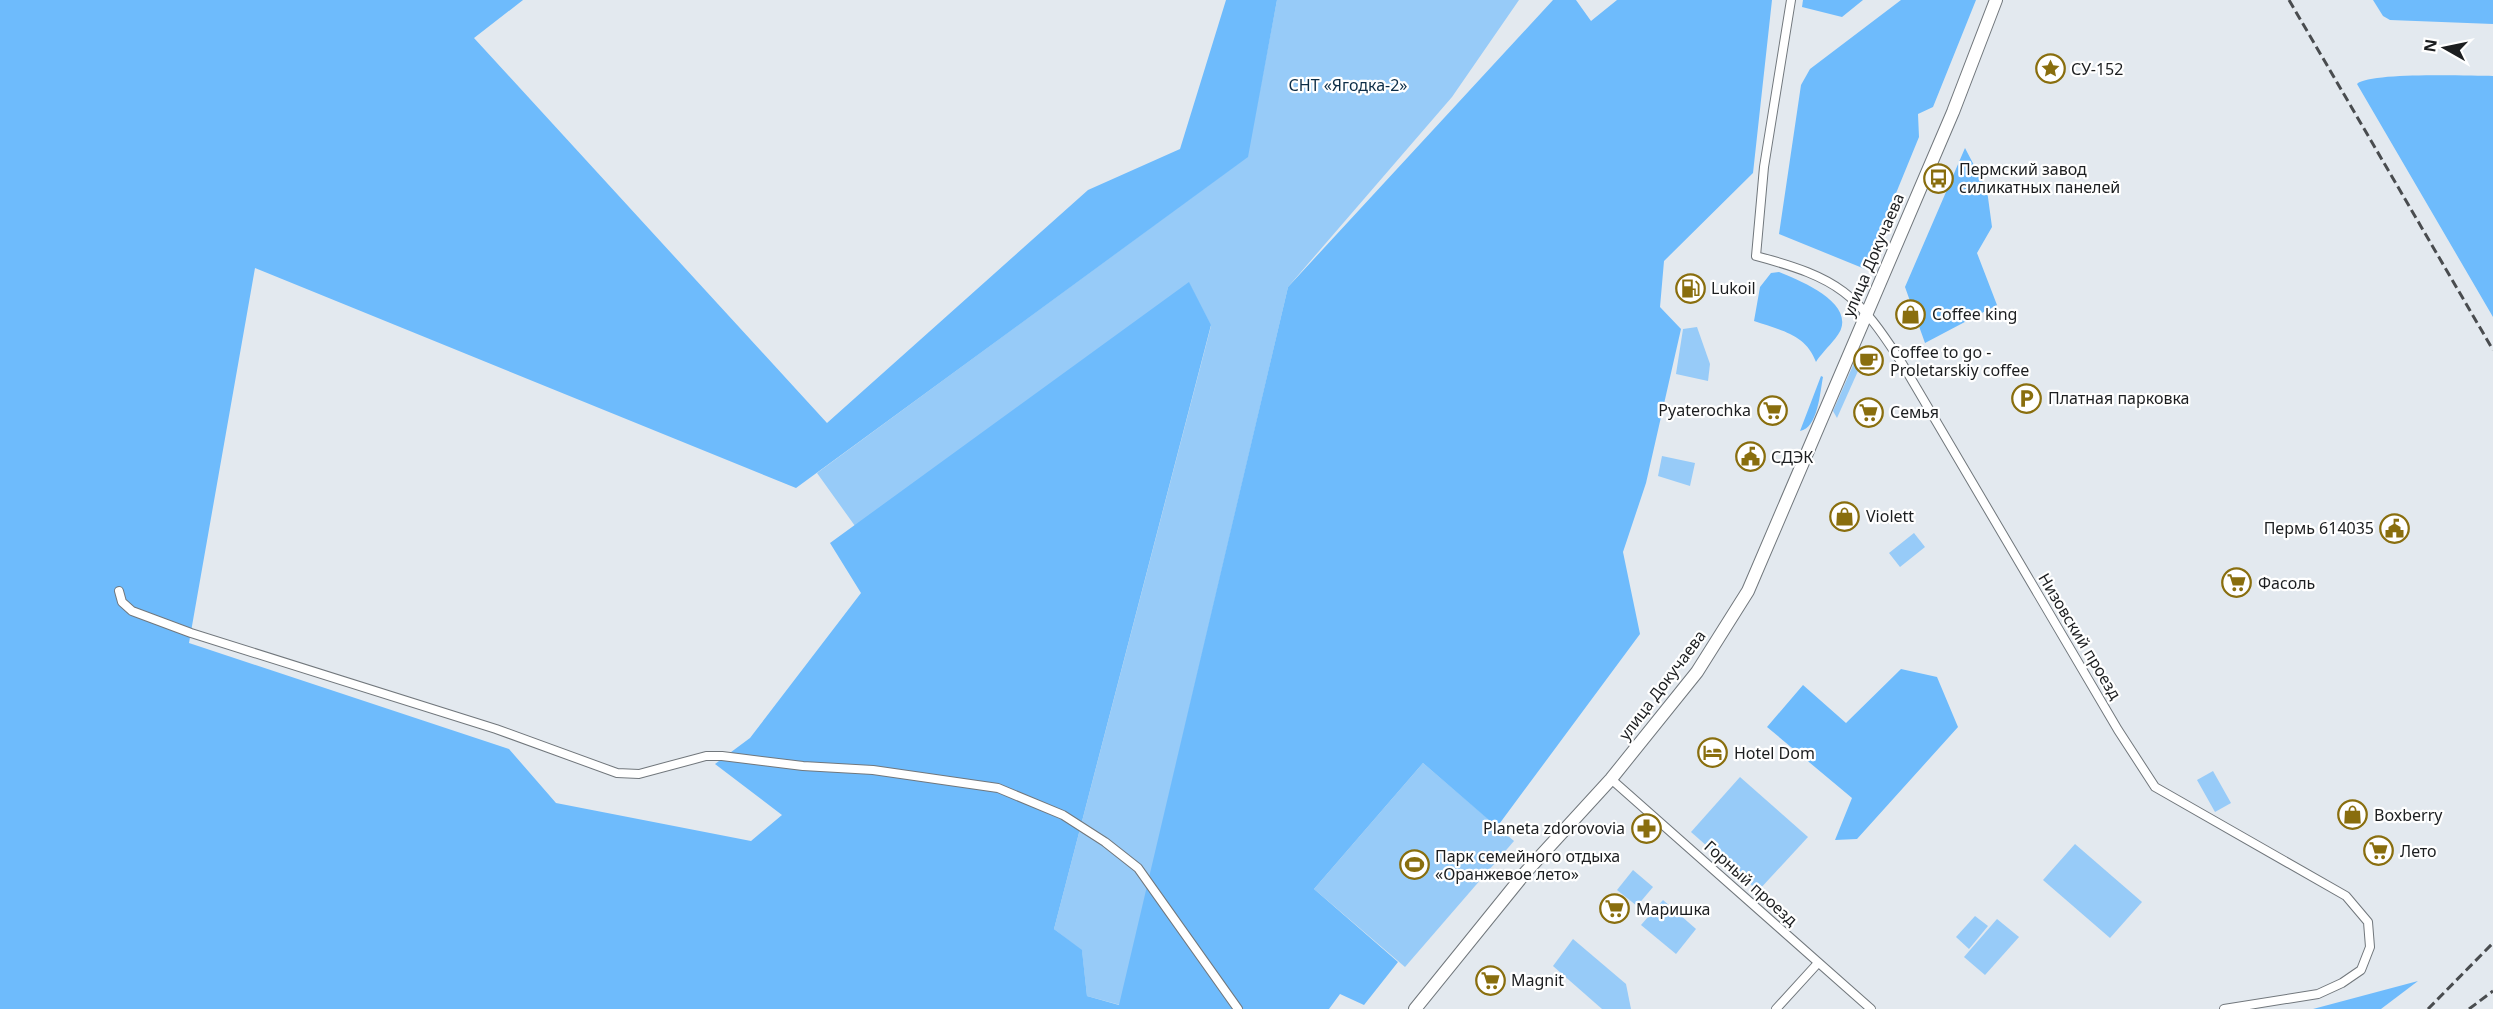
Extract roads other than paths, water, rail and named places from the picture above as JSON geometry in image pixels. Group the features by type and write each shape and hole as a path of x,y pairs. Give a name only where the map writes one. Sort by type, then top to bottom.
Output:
{"main road":[{"name":"улица Докучаева","path":"1415,1009 1526,873 1611,779 1697,672 1748,591 1953,112 1996,0"}],"street":[{"name":"Низовский проезд","path":"1791,0 1764,167 1756,256 1789,265 1831,282 1850,295 1867,312 1903,364 2118,730 2156,787 2346,896 2368,922 2370,948 2361,970 2342,983 2318,994 2224,1009"},
{"path":"119,591 122,602 132,611 191,633 496,729 617,773 639,774 706,756 722,756 803,766 873,770 998,788 1063,815 1121,853 1138,868 1238,1009"},
{"name":"Горный проезд","path":"1611,779 1871,1009"},
{"path":"1776,1009 1818,963"}],"railway":[{"path":"2289,0 2493,350"},
{"path":"2428,1009 2493,943"},
{"path":"2469,1009 2493,991"}],"place":[{"name":"СУ-152","path":"2050,69"},
{"name":"Пермский завод силикатных панелей","path":"1938,178"},
{"name":"Lukoil","path":"1690,288"},
{"name":"Coffee king","path":"1911,314"},
{"name":"Coffee to go - Proletarskiy coffee","path":"1869,361"},
{"name":"Платная парковка","path":"2027,398"},
{"name":"Pyaterochka","path":"1772,410"},
{"name":"Семья","path":"1869,412"},
{"name":"СДЭК","path":"1750,457"},
{"name":"Violett","path":"1845,516"},
{"name":"Пермь 614035","path":"2395,528"},
{"name":"Фасоль","path":"2237,583"},
{"name":"Hotel Dom","path":"1713,753"},
{"name":"Boxberry","path":"2353,815"},
{"name":"Planeta zdorovovia","path":"1646,828"},
{"name":"Лето","path":"2379,851"},
{"name":"Парк семейного отдыха «Оранжевое лето»","path":"1414,865"},
{"name":"Маришка","path":"1615,909"},
{"name":"Magnit","path":"1490,980"}],"park label":[{"name":"СНТ «Ягодка-2»","path":"1348,85"}]}
